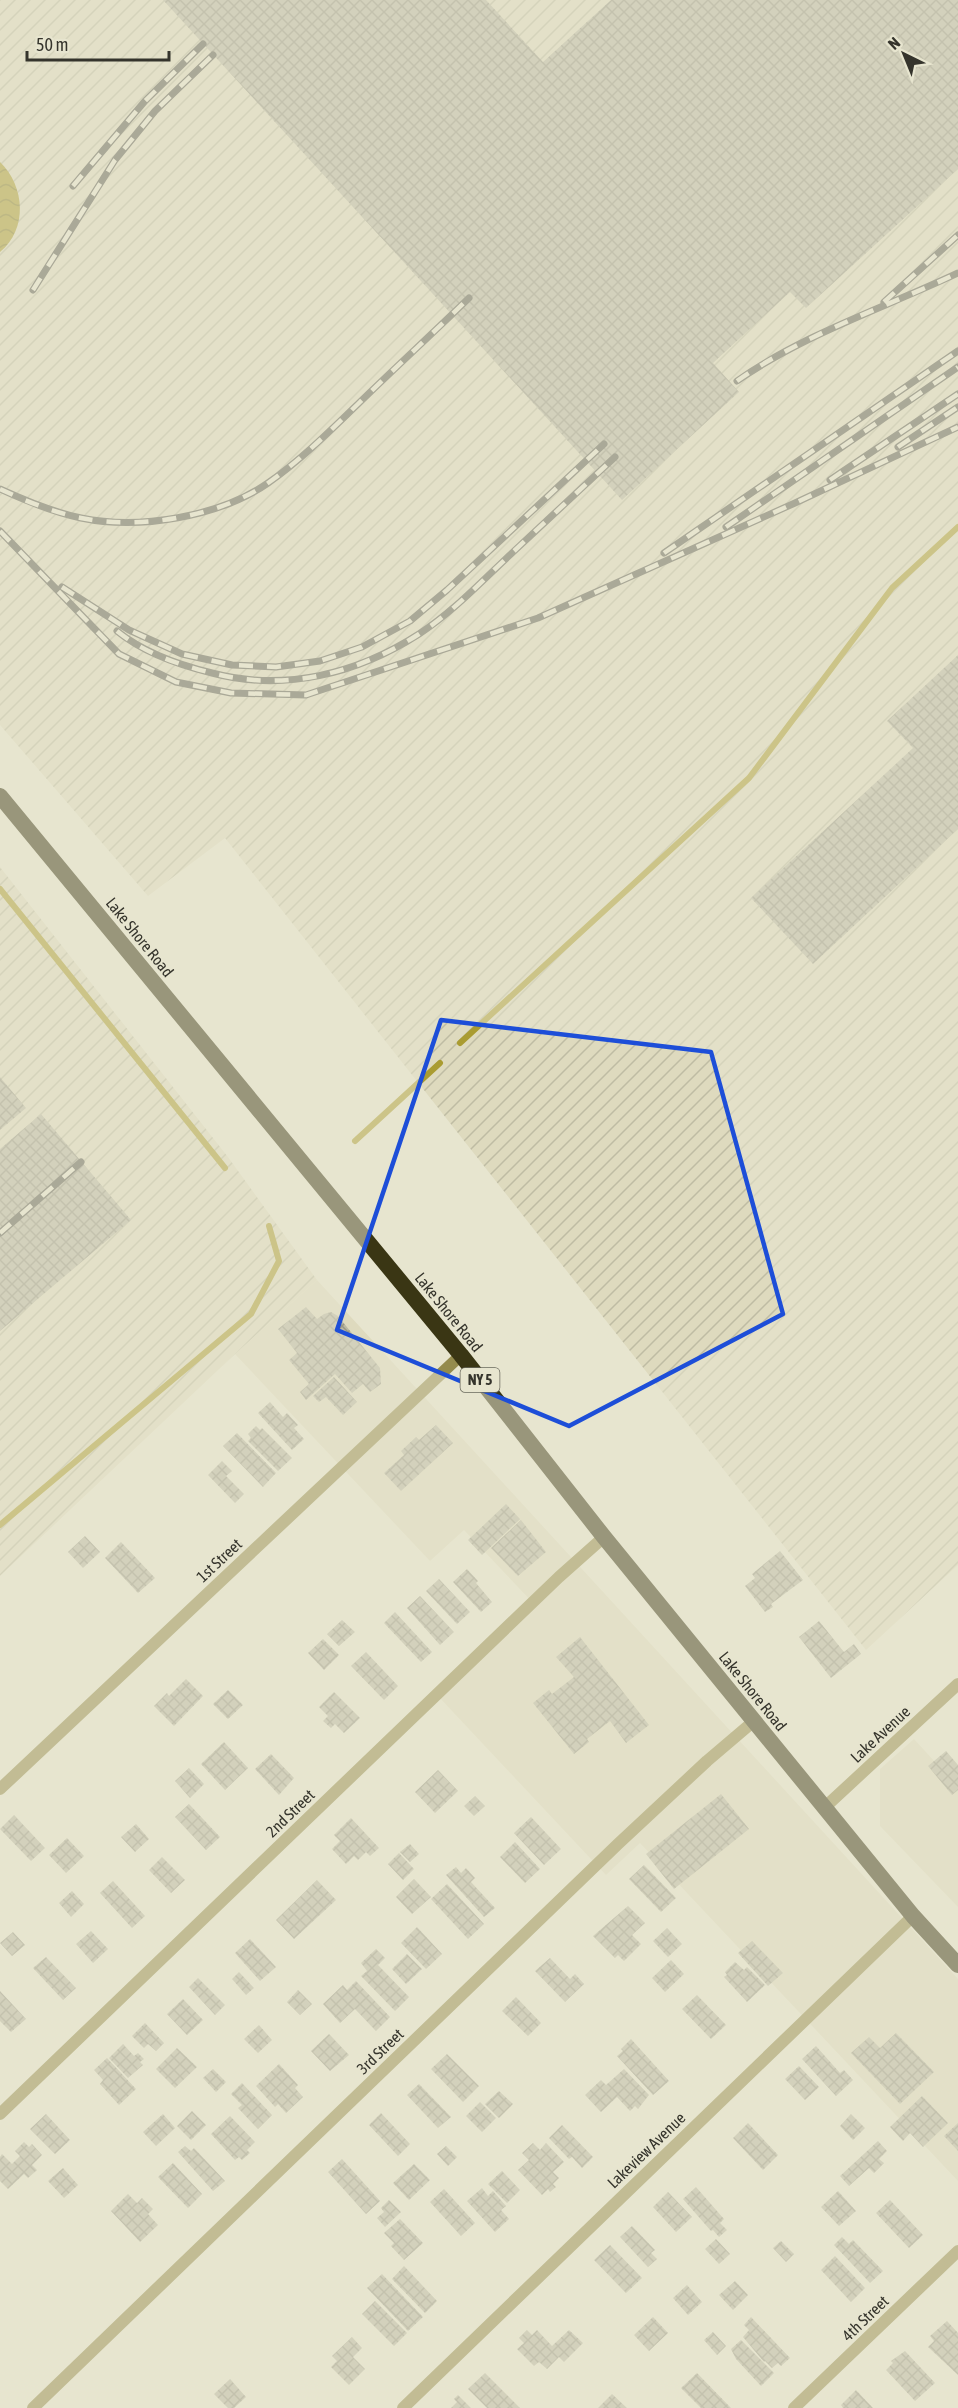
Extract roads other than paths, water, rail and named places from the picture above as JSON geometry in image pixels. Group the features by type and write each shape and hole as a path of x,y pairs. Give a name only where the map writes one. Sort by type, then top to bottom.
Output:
{"highway":[{"name":"Lake Shore Road","path":"0,796 461,1355 604,1537 824,1808 913,1916 958,1965"}],"street":[{"name":"1st Street","path":"0,1789 461,1355"},
{"name":"2nd Street","path":"0,2114 551,1585 604,1537"},
{"name":"Lake Avenue","path":"824,1808 958,1684"},
{"name":"3rd Street","path":"33,2408 626,1836 754,1721"},
{"name":"Lakeview Avenue","path":"403,2408 913,1916"},
{"name":"4th Street","path":"794,2408 958,2251"}],"water":[{"path":"0,162 14,183 20,207 15,232 0,252"}],"waterway":[{"path":"460,1043 749,778 892,588 958,527"},
{"path":"0,889 225,1168"},
{"path":"355,1141 440,1063"},
{"path":"0,1525 251,1314 279,1261 269,1226"}],"railway":[{"path":"73,186 145,101 203,44"},
{"path":"33,290 115,160 155,111 213,55"},
{"path":"884,302 958,235"},
{"path":"737,381 789,349 817,335 958,273"},
{"path":"0,489 60,513 104,521 153,521 178,518 226,505 248,495 281,474 327,434 469,298"},
{"path":"664,553 958,351"},
{"path":"726,527 958,367"},
{"path":"830,480 958,394"},
{"path":"898,447 958,407"},
{"path":"0,531 119,654 176,682 231,693 306,695 538,618 958,427"},
{"path":"62,587 129,630 182,654 232,665 276,667 320,661 362,647 410,621 447,590 604,444"},
{"path":"117,631 139,646 162,657 200,670 239,678 266,681 293,680 319,676 371,660 419,634 444,616 615,457"},
{"path":"0,1233 81,1162"}]}
